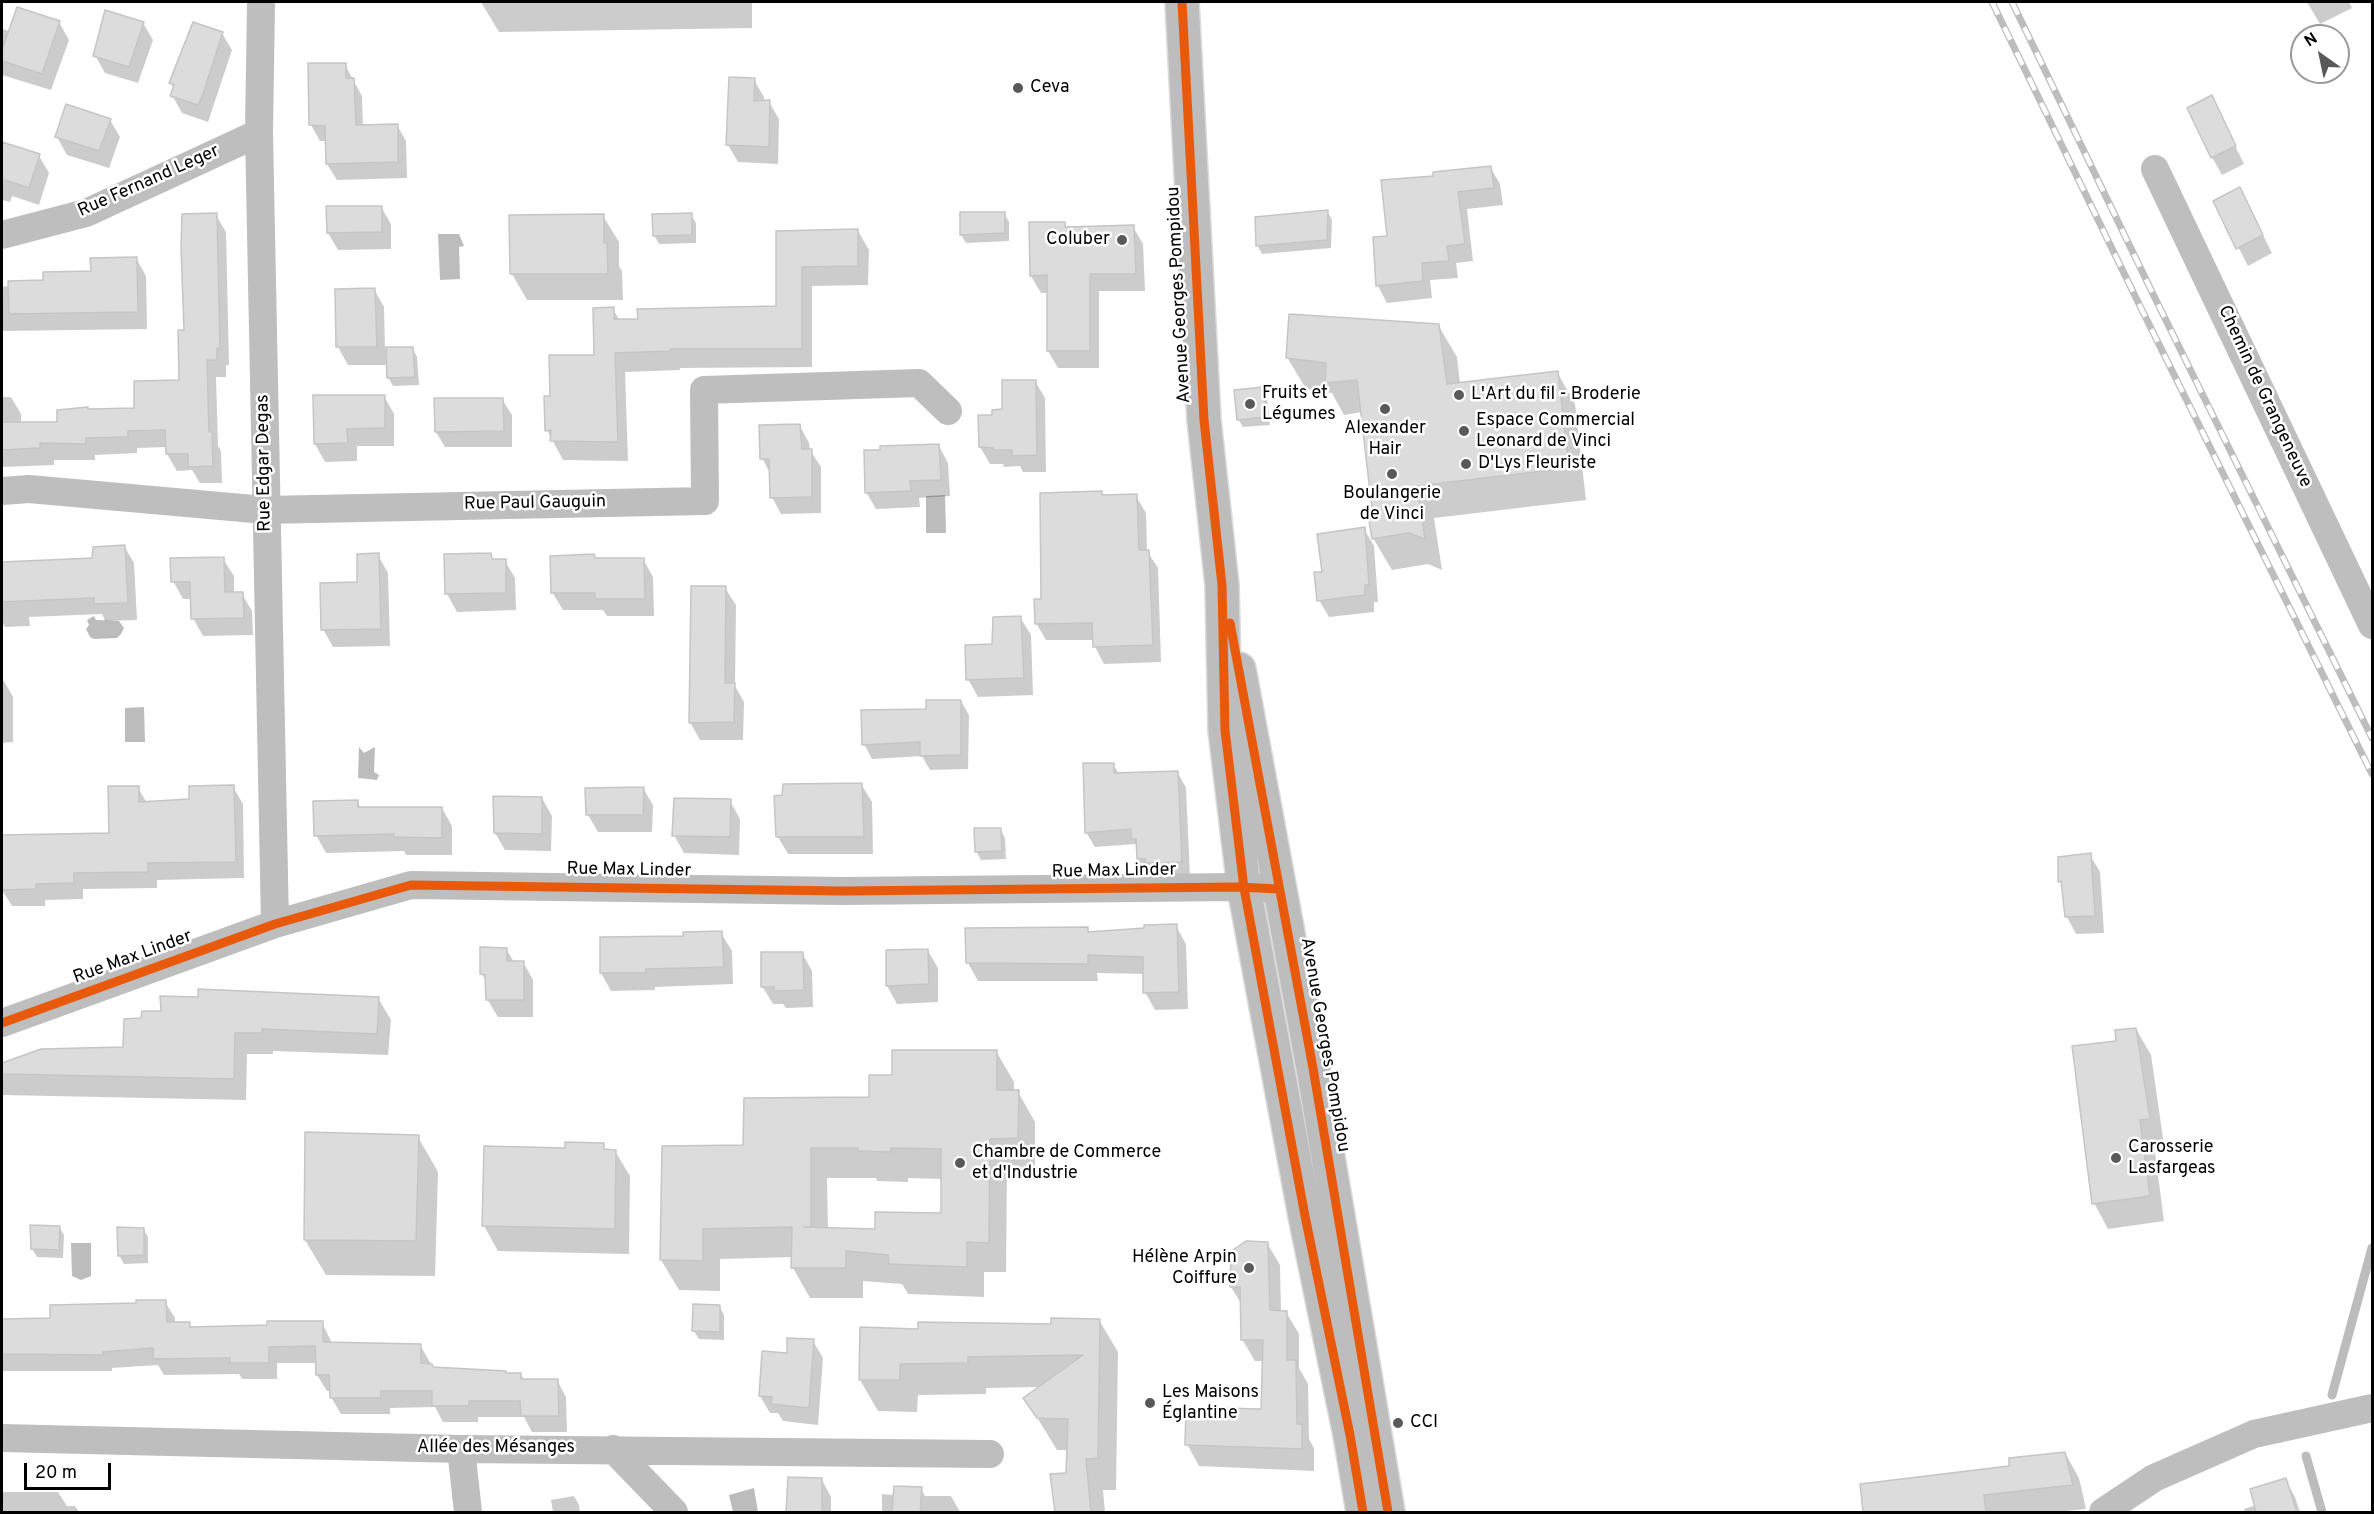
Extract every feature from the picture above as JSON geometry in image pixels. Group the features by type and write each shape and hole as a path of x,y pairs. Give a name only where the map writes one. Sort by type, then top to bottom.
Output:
{"main road":[{"name":"Avenue Georges Pompidou","path":"1182,2 1203,420 1222,585 1246,703 1317,1092 1388,1512"},
{"name":"Avenue Georges Pompidou","path":"1222,585 1225,730 1244,888 1363,1512"}],"street":[{"name":"Rue Edgar Degas","path":"261,2 259,133 275,924"},
{"name":"Rue Fernand Leger","path":"2,235 86,213 259,133"},
{"name":"Chemin de Grangeneuve","path":"2155,169 2373,625"},
{"name":"Rue Paul Gauguin","path":"2,491 29,489 265,510 705,501 704,390 919,383 948,411"},
{"name":"Rue Max Linder","path":"2,1023 275,924 411,885 843,891 1279,889"},
{"path":"2103,1512 2154,1478 2253,1434 2373,1408"},
{"name":"Allée des Mésanges","path":"2,1438 462,1449 990,1454"},
{"path":"462,1449 468,1512"},
{"path":"613,1449 674,1512"}],"shaded area":[{"path":"438,234 459,234 464,246 459,247 460,279 440,280"},
{"path":"945,495 946,533 926,533 926,496"},
{"path":"94,616 96,620 119,621 124,628 121,634 117,638 94,639 90,637 86,629 89,625 87,620"},
{"path":"144,707 145,742 125,742 125,708"},
{"path":"359,747 364,753 375,747 374,772 379,775 377,780 358,778"},
{"path":"71,1243 91,1243 91,1276 81,1280 72,1276"},
{"path":"754,1488 758,1512 733,1512 729,1495"}],"building":[{"path":"17,7 60,21 42,74 2,61 2,50"},
{"path":"105,10 144,22 129,67 93,56"},
{"path":"193,22 223,32 198,105 170,96 174,85 169,83"},
{"path":"308,63 346,63 346,78 354,78 356,125 398,124 398,162 326,164 325,126 309,125"},
{"path":"729,77 755,78 754,101 770,100 769,147 726,145"},
{"path":"2212,95 2236,146 2211,158 2187,108"},
{"path":"66,104 111,119 99,151 55,137"},
{"path":"2,142 40,154 29,188 2,179"},
{"path":"1491,166 1494,188 1458,192 1465,244 1447,246 1449,261 1422,263 1423,281 1376,286 1373,237 1387,236 1381,180 1433,176 1433,172"},
{"path":"2240,187 2263,235 2236,249 2213,201"},
{"path":"326,206 382,206 382,232 327,233"},
{"path":"1328,210 1327,240 1256,246 1255,217"},
{"path":"960,212 1005,212 1005,233 960,235"},
{"path":"217,213 220,348 217,348 217,360 207,360 209,432 212,432 213,466 188,467 188,454 166,454 165,430 128,431 128,437 86,438 86,444 40,443 40,448 2,450 2,422 57,422 57,410 88,407 88,409 134,408 134,381 179,380 178,330 184,330 182,214"},
{"path":"692,213 692,235 653,236 652,214"},
{"path":"604,214 604,243 607,243 608,274 510,274 509,215"},
{"path":"1029,222 1065,222 1065,227 1134,225 1136,274 1090,274 1090,351 1047,351 1047,275 1030,276"},
{"path":"858,229 858,266 802,267 802,349 670,349 670,351 615,353 618,442 550,441 551,430 545,431 544,396 550,396 549,355 594,355 593,308 614,307 614,319 638,319 637,309 776,306 776,231"},
{"path":"137,257 138,312 9,314 8,281 43,280 43,272 91,271 90,258"},
{"path":"375,288 377,347 336,347 335,289"},
{"name":"Espace Commercial Leonard de Vinci","path":"1289,314 1439,324 1447,384 1558,371 1569,468 1417,486 1425,539 1409,533 1372,539 1367,509 1372,509 1357,380 1325,383 1326,363 1286,358"},
{"path":"386,347 413,347 415,377 387,378"},
{"path":"1002,380 1036,380 1037,455 1012,456 1012,450 979,447 978,415 992,415 992,410 1002,409"},
{"name":"Fruits et Légumes","path":"1263,387 1266,417 1237,420 1234,390"},
{"path":"313,395 385,395 385,428 347,429 348,443 314,444"},
{"path":"434,398 503,398 504,431 435,432"},
{"path":"800,424 802,449 812,449 812,497 770,498 769,459 760,459 759,425"},
{"path":"939,444 941,480 910,481 911,491 865,493 864,450 880,450 880,446"},
{"path":"1102,491 1102,495 1137,494 1139,550 1149,550 1153,645 1093,647 1092,623 1035,624 1034,599 1041,599 1040,493"},
{"path":"1365,527 1369,585 1365,585 1365,595 1317,601 1314,572 1322,572 1317,534"},
{"path":"125,545 128,603 94,604 94,598 2,602 2,562 92,558 93,547"},
{"path":"379,553 381,629 321,630 320,583 357,582 357,554"},
{"path":"491,553 492,559 506,559 506,593 445,594 444,554"},
{"path":"594,554 595,558 644,558 645,599 595,599 595,593 551,593 550,556"},
{"path":"224,557 225,592 243,592 244,618 191,619 190,582 171,582 170,558"},
{"path":"691,586 726,586 725,683 735,683 734,722 689,723"},
{"path":"1021,616 1024,678 966,680 965,645 992,644 993,617"},
{"path":"926,700 961,700 961,755 920,756 920,742 862,745 861,710 926,709"},
{"path":"1083,763 1114,763 1114,773 1178,771 1182,862 1145,863 1145,859 1137,859 1136,839 1131,839 1131,829 1085,833"},
{"path":"862,783 864,837 776,837 774,796 782,795 783,784"},
{"path":"234,785 236,862 148,863 148,872 74,873 74,883 36,884 36,889 2,890 2,835 109,833 108,786 139,786 139,802 189,799 189,786"},
{"path":"644,787 643,815 586,815 585,788"},
{"path":"493,796 542,797 542,834 494,833"},
{"path":"674,798 731,799 730,837 672,836"},
{"path":"358,800 358,807 442,807 442,838 394,837 394,834 314,836 313,801"},
{"path":"974,828 1001,828 1002,851 975,852"},
{"path":"2091,853 2095,916 2065,917 2061,881 2058,882 2058,857"},
{"path":"1177,924 1179,992 1143,993 1143,957 1088,955 1088,964 966,963 965,928 1088,927 1088,932 1144,928 1144,925"},
{"path":"722,931 724,967 646,969 646,973 600,973 600,937 683,936 683,932"},
{"path":"480,947 507,948 507,961 524,961 524,1000 486,1000 485,975 480,974"},
{"path":"928,949 929,984 886,986 886,950"},
{"path":"761,952 803,952 804,990 774,991 774,987 761,987"},
{"path":"198,989 379,997 377,1034 262,1029 262,1033 235,1033 234,1079 2,1074 2,1063 41,1049 123,1047 124,1019 141,1018 142,1011 161,1011 160,996 198,997"},
{"name":"Carosserie Lasfargeas","path":"2136,1028 2150,1119 2140,1120 2150,1196 2092,1204 2072,1046 2116,1041 2115,1030"},
{"path":"892,1050 997,1050 997,1090 1019,1090 1018,1138 990,1139 989,1243 967,1242 967,1267 889,1264 888,1255 846,1251 846,1268 791,1268 792,1227 703,1229 703,1261 660,1260 662,1146 743,1145 744,1098 869,1097 869,1075 892,1075","holes":["811,1148 858,1148 858,1151 891,1152 891,1148 941,1149 941,1213 875,1212 875,1229 804,1227 811,1227"]},
{"path":"305,1132 419,1135 416,1241 304,1240"},
{"path":"565,1142 604,1143 604,1149 616,1150 615,1229 482,1226 484,1146 565,1148"},
{"path":"30,1225 60,1226 59,1250 31,1249"},
{"path":"117,1227 144,1228 144,1255 118,1256"},
{"path":"1246,1241 1268,1242 1270,1310 1287,1311 1287,1360 1296,1360 1297,1424 1302,1424 1302,1449 1185,1445 1186,1407 1261,1409 1263,1340 1241,1340 1240,1287 1230,1287 1231,1251"},
{"path":"136,1300 166,1300 167,1322 190,1322 190,1327 267,1325 267,1321 323,1321 323,1342 421,1344 421,1363 432,1364 433,1367 521,1373 521,1379 558,1379 559,1416 521,1416 520,1401 469,1401 469,1406 432,1406 432,1391 381,1391 381,1398 330,1398 329,1375 316,1375 315,1346 269,1347 269,1363 230,1363 230,1358 153,1359 153,1348 103,1352 103,1355 2,1354 2,1319 50,1318 50,1305 136,1303"},
{"path":"693,1304 720,1305 720,1332 692,1331"},
{"path":"1051,1318 1100,1319 1098,1458 1086,1459 1091,1512 1055,1512 1050,1474 1066,1473 1068,1419 1037,1418 1023,1398 1083,1355 968,1357 968,1363 900,1364 900,1380 859,1380 860,1327 918,1329 918,1322 1051,1324"},
{"path":"787,1338 814,1339 809,1408 771,1404 772,1397 759,1396 762,1351 787,1353"},
{"path":"2065,1452 2073,1485 1984,1495 1986,1512 1863,1512 1860,1484 2009,1466 2009,1458"},
{"path":"788,1477 822,1478 822,1512 786,1512"},
{"path":"2286,1478 2297,1512 2256,1512 2250,1489"},
{"path":"894,1486 922,1487 920,1512 892,1512"}],"waterway":[{"path":"2332,1395 2372,1248"},
{"path":"2306,1456 2322,1512"}],"railway":[{"path":"1992,2 2372,774"},
{"path":"2012,2 2372,738"}],"cycle path":[{"path":"1182,2 1204,420 1222,585 1225,730 1244,888 1363,1512"},
{"path":"1230,623 1313,1068 1388,1512"},
{"path":"2,1023 275,924 411,885 843,891 1238,887 1279,889"}],"place":[{"name":"Ceva","path":"1018,88"},
{"name":"Coluber","path":"1122,240"},
{"name":"L'Art du fil - Broderie","path":"1459,395"},
{"name":"Fruits et Légumes","path":"1250,404"},
{"name":"Alexander Hair","path":"1385,409"},
{"name":"Espace Commercial Leonard de Vinci","path":"1464,431"},
{"name":"D'Lys Fleuriste","path":"1466,464"},
{"name":"Boulangerie de Vinci","path":"1392,474"},
{"name":"Carosserie Lasfargeas","path":"2116,1158"},
{"name":"Chambre de Commerce et d'Industrie","path":"960,1163"},
{"name":"Hélène Arpin Coiffure","path":"1249,1268"},
{"name":"Les Maisons Églantine","path":"1150,1403"},
{"name":"CCI","path":"1398,1423"}]}
